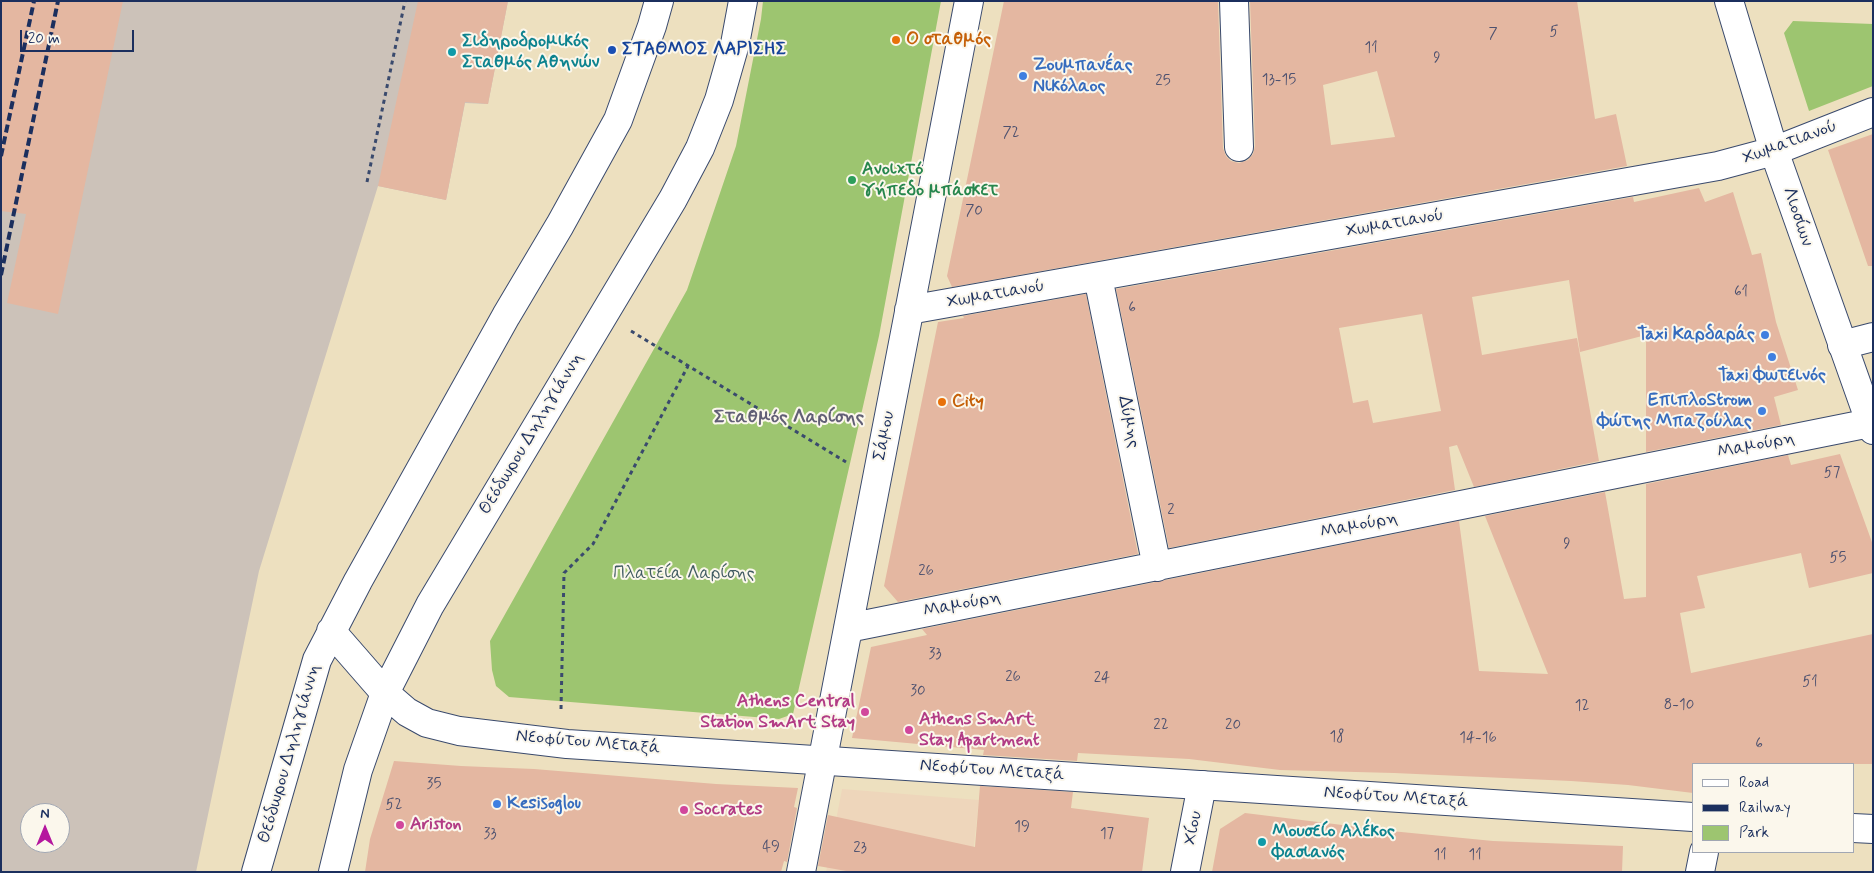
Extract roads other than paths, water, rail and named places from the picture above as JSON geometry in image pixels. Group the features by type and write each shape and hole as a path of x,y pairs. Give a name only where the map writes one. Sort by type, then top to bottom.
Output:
{"street":[{"name":"Θεόδωρου Δηληγιάννη","path":"256,872 310,678 317,660 331,631 506,316 560,225 618,120 652,26 659,1"},
{"name":"Θεόδωρου Δηληγιάννη","path":"333,872 358,770 385,693 430,605 673,199 700,148 721,91 735,44 743,1"},
{"name":"Σάμου","path":"801,872 969,1"},
{"path":"1234,1 1240,147"},
{"name":"Λιοσίων","path":"1729,1 1774,151 1872,427"},
{"name":"Χωματιανού","path":"909,310 1718,166 1774,151 1873,112"},
{"name":"Δύμης","path":"1098,277 1157,567"},
{"path":"1842,345 1873,336"},
{"name":"Μαμούρη","path":"848,628 1872,427"},
{"name":"Νεοφύτου Μεταξά","path":"331,631 385,693 414,716 427,723 447,729 560,742 1692,817"},
{"name":"Χίου","path":"1186,872 1202,785"},
{"path":"1854,828 1873,829"},
{"path":"1700,872 1704,853"}],"railway":[{"path":"1,156 34,1"},
{"path":"1,275 58,1"}],"place":[{"name":"Ο σταθμός","path":"896,40"},
{"name":"ΣΤΑΘΜΟΣ ΛΑΡΙΣΗΣ","path":"612,50"},
{"name":"Σιδηροδρομικός Σταθμός Αθηνών","path":"452,52"},
{"name":"Ζουμπανέας Νικόλαος","path":"1023,76"},
{"name":"Ανοιχτό γήπεδο μπάσκετ","path":"852,180"},
{"name":"Taxi Καρδαράς","path":"1765,335"},
{"name":"Taxi Φωτεινός","path":"1772,357"},
{"name":"City","path":"942,402"},
{"name":"ΕπιπλοStrom Φώτης Μπαζούλας","path":"1762,411"},
{"name":"Athens Central Station SmArt Stay","path":"865,712"},
{"name":"Athens SmArt Stay Apartment","path":"909,730"},
{"name":"Kesisoglou","path":"497,804"},
{"name":"Socrates","path":"684,810"},
{"name":"Ariston","path":"400,825"},
{"name":"Μουσείο Αλέκος Φασιανός","path":"1262,842"}],"district":[{"name":"Σταθμός Λαρίσης","path":"789,418"}],"park label":[{"name":"Πλατεία Λαρίσης","path":"684,574"}]}
